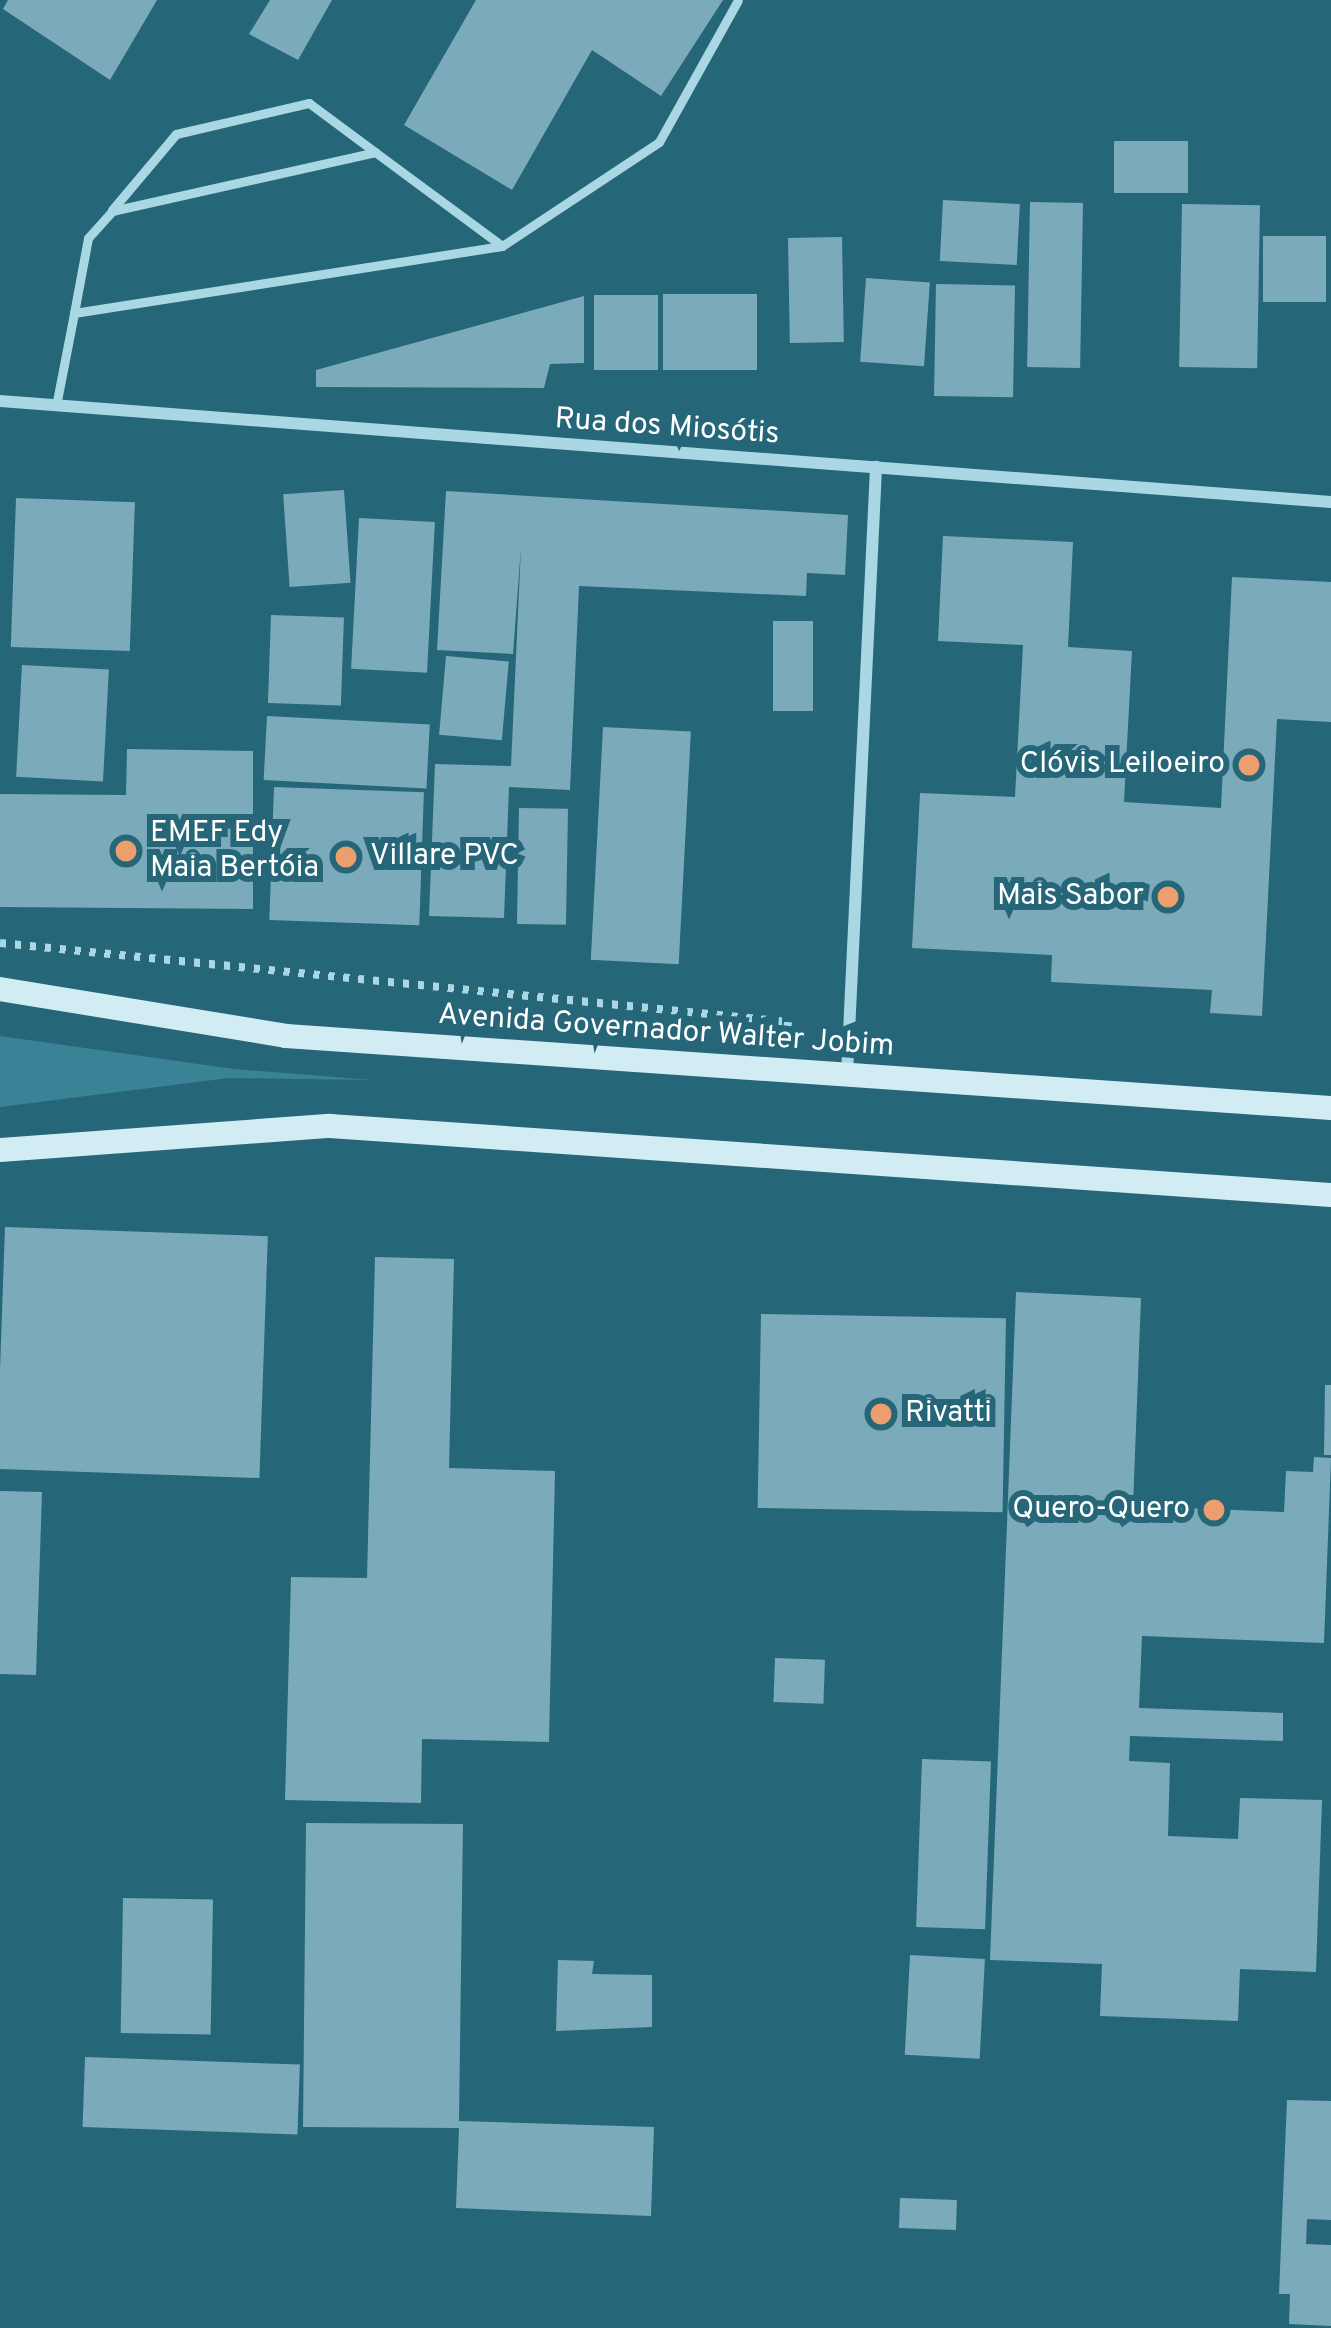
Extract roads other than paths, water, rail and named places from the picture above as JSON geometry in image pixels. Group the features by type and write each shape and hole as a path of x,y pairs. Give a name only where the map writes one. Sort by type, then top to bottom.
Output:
{"main road":[{"name":"Avenida Governador Walter Jobim","path":"0,989 286,1036 1331,1108"},
{"path":"0,1150 329,1126 1331,1195"}],"street":[{"name":"Rua dos Miosótis","path":"0,401 1331,502"},
{"path":"847,1074 876,467"}],"lane":[{"path":"74,313 502,246 659,142 738,0"},
{"path":"56,406 88,238 176,134 309,103 502,246"},
{"path":"112,211 375,152"}],"place":[{"name":"Clóvis Leiloeiro","path":"1249,765"},
{"name":"EMEF Edy Maia Bertóia","path":"126,851"},
{"name":"Villare PVC","path":"346,857"},
{"name":"Mais Sabor","path":"1168,897"},
{"name":"Rivatti","path":"881,1414"},
{"name":"Quero-Quero","path":"1214,1510"}]}
